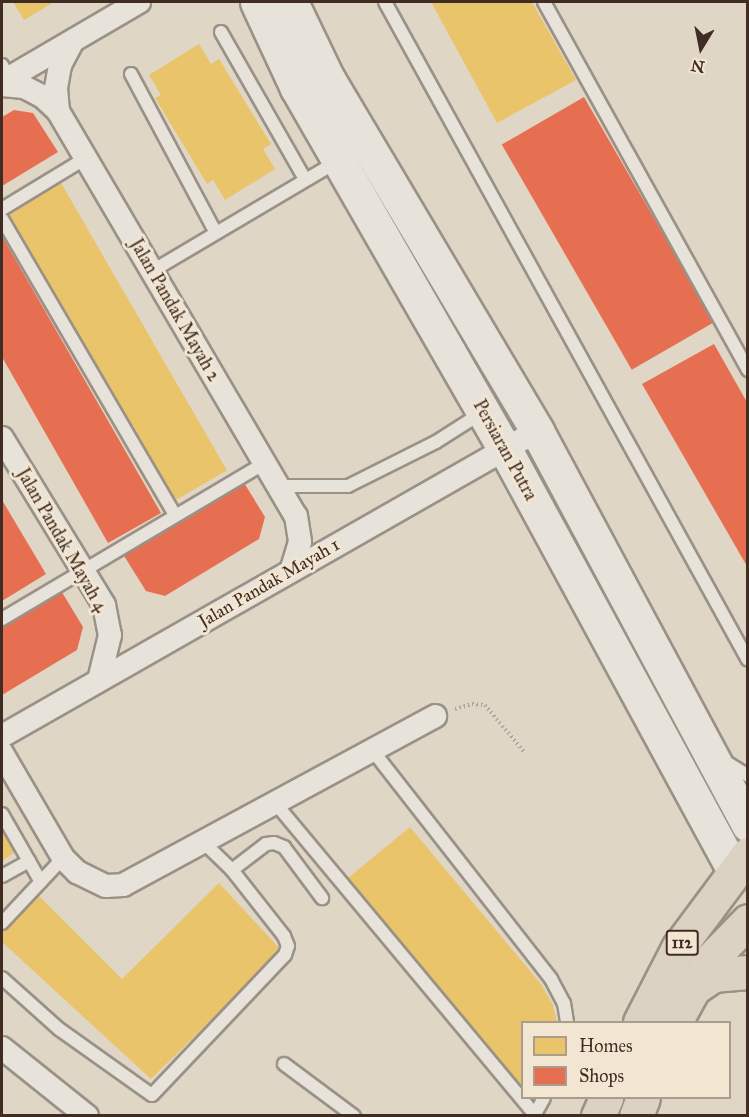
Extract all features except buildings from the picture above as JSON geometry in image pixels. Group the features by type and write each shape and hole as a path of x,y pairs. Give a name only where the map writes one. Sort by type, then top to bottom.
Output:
{"main road":[{"name":"Persiaran Putra","path":"257,2 297,88 741,862 747,901"},
{"name":"Persiaran Putra","path":"291,2 327,77 454,287 537,431 747,825"},
{"path":"422,304 454,287"},
{"name":"112","path":"641,1021 678,948 741,862"},
{"name":"112","path":"676,1021 690,990 708,962 747,921"},
{"path":"690,990 713,975 747,972"},
{"path":"598,1116 606,1099"},
{"path":"636,1116 643,1099"}],"street":[{"path":"3,78 138,2"},
{"path":"58,111 56,88 60,65 74,40"},
{"name":"Jalan Pandak Mayah 2","path":"3,78 42,96 58,111 265,463 300,528 291,571"},
{"name":"Jalan Pandak Mayah 1","path":"2,736 537,431"},
{"name":"Jalan Pandak Mayah 4","path":"2,438 82,571 109,621 110,635 99,680"},
{"path":"2,753 63,858 91,881 123,885 205,843 435,716"},
{"path":"2,1048 87,1116"}],"lane":[{"path":"385,2 747,660"},
{"path":"544,2 747,370"},
{"path":"221,32 305,179"},
{"path":"131,74 216,233"},
{"path":"2,208 86,158"},
{"path":"152,271 339,160"},
{"path":"2,219 175,515"},
{"path":"278,486 348,486 425,447 484,412"},
{"path":"2,619 265,463"},
{"path":"706,746 747,776"},
{"path":"373,751 551,979 564,1003 567,1021"},
{"path":"276,804 521,1098"},
{"path":"2,814 41,882"},
{"path":"2,978 59,1029 152,1095 285,955 288,946 284,936 232,870 205,843"},
{"path":"232,870 266,844 274,843 284,847 322,897"},
{"path":"2,923 63,858"},
{"path":"2,876 28,861"},
{"path":"284,1064 354,1116"},
{"path":"522,1099 535,1115 543,1099"}],"path":[{"path":"435,716 472,704 485,705 525,753"}]}
